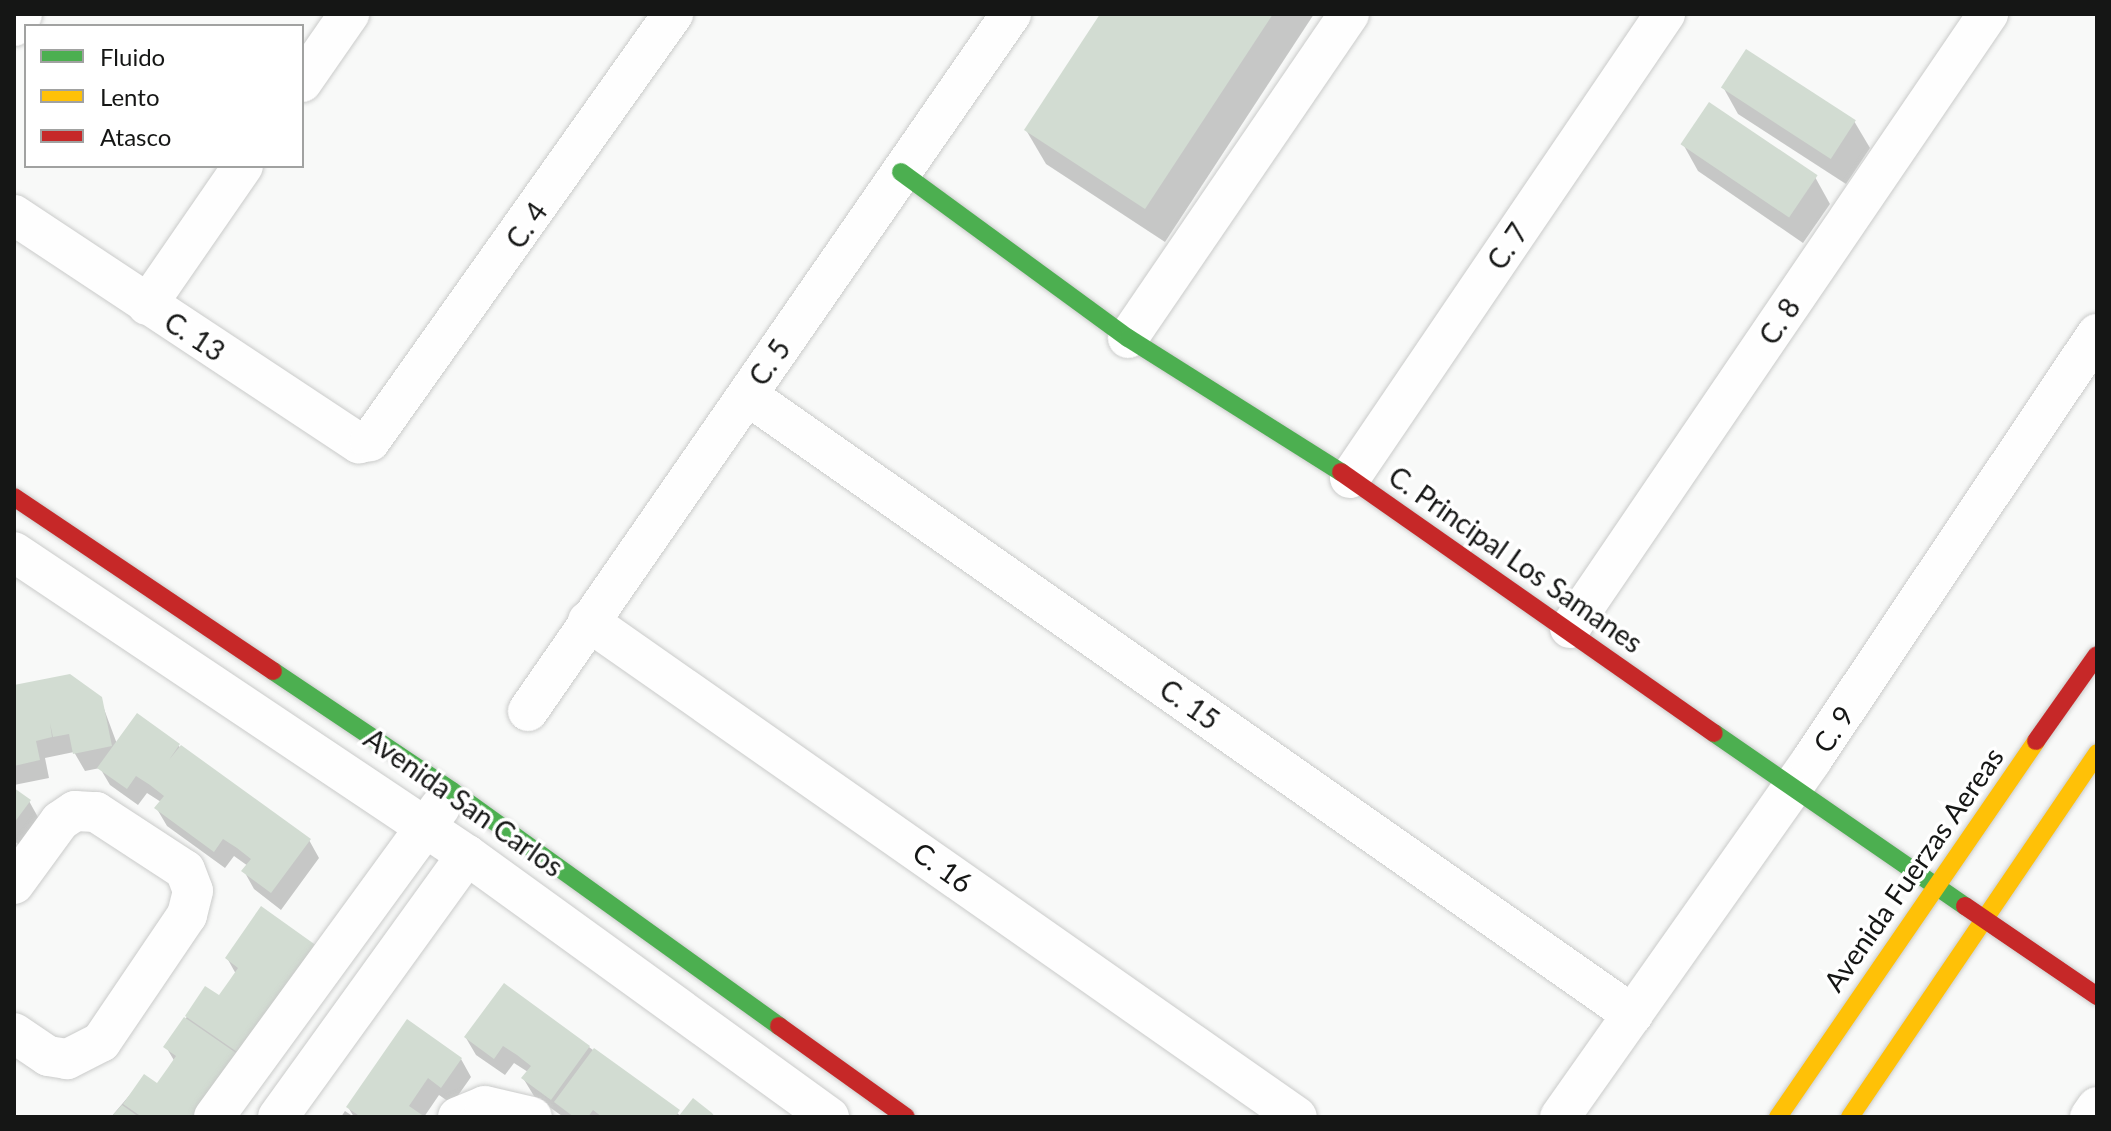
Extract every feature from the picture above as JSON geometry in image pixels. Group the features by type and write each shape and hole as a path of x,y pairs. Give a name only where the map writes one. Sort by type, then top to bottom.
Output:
{"street":[{"path":"14,26 22,14"},
{"path":"304,79 349,14"},
{"name":"C. 4","path":"379,436 673,14"},
{"name":"C. 5","path":"528,711 1011,14"},
{"path":"1128,338 1349,14"},
{"name":"C. 7","path":"1350,478 1665,14"},
{"name":"C. 8","path":"1570,628 1988,14"},
{"path":"147,305 242,168"},
{"name":"C. Principal Los Samanes","path":"901,172 1128,338 1350,478 1570,628 1791,789 2097,996"},
{"name":"C. 13","path":"14,215 359,443 379,436"},
{"name":"C. 9","path":"1560,1117 1791,789 2097,334"},
{"name":"C. 15","path":"747,395 1633,1015"},
{"name":"Avenida San Carlos","path":"14,497 452,791 906,1117"},
{"name":"Avenida San Carlos","path":"14,552 467,855 829,1117"},
{"name":"C. 16","path":"588,621 1297,1117"},
{"name":"Avenida Fuerzas Aereas","path":"1778,1117 1934,884 2097,655"},
{"path":"1850,1117 2097,753"},
{"path":"214,1117 452,791"},
{"path":"14,884 60,821 75,811 96,812 185,870 193,891 187,915 101,1042 67,1059 48,1056 14,1033"},
{"path":"278,1117 467,855"},
{"path":"366,912 405,939"},
{"path":"458,1117 485,1106 532,1117"},
{"path":"2090,1117 2097,1107"}],"building":[{"path":"1100,14 1273,14 1145,209 1024,130"},
{"path":"1746,49 1856,120 1831,159 1721,88"},
{"path":"1709,102 1818,175 1789,218 1680,144"},
{"path":"70,674 102,697 112,746 73,754 69,734 53,737 50,723 52,737 36,741 40,760 14,766 14,685"},
{"path":"137,713 180,744 169,760 181,745 311,839 271,893 241,871 251,859 237,848 223,839 214,852 154,808 164,796 150,785 136,776 127,789 97,768"},
{"path":"14,788 31,800 14,823"},
{"path":"261,906 317,946 240,1054 185,1016 205,986 219,995 238,968 225,958"},
{"path":"504,983 590,1046 551,1100 521,1078 531,1066 517,1055 503,1046 494,1059 464,1037"},
{"path":"184,1017 239,1055 196,1117 142,1117 123,1104 144,1074 157,1083 167,1069 176,1056 163,1047"},
{"path":"407,1019 462,1058 441,1088 428,1078 409,1106 425,1117 361,1117 346,1107"},
{"path":"594,1048 680,1110 675,1117 602,1117 593,1110 588,1117 574,1117 554,1102"},
{"path":"693,1098 712,1113 715,1117 678,1117"},
{"path":"122,1105 139,1117 111,1117"}],"traffic: fast":[{"path":"901,172 1128,338 1341,472"},
{"path":"273,671 452,791 779,1026"},
{"path":"1714,733 1965,906"}],"traffic: slow":[{"path":"1778,1117 2036,741"},
{"path":"1850,1117 2097,753"}],"traffic: jam":[{"path":"1341,472 1714,733"},
{"path":"14,497 273,671"},
{"path":"2036,741 2097,655"},
{"path":"1965,906 2097,996"},
{"path":"779,1026 906,1117"}]}
